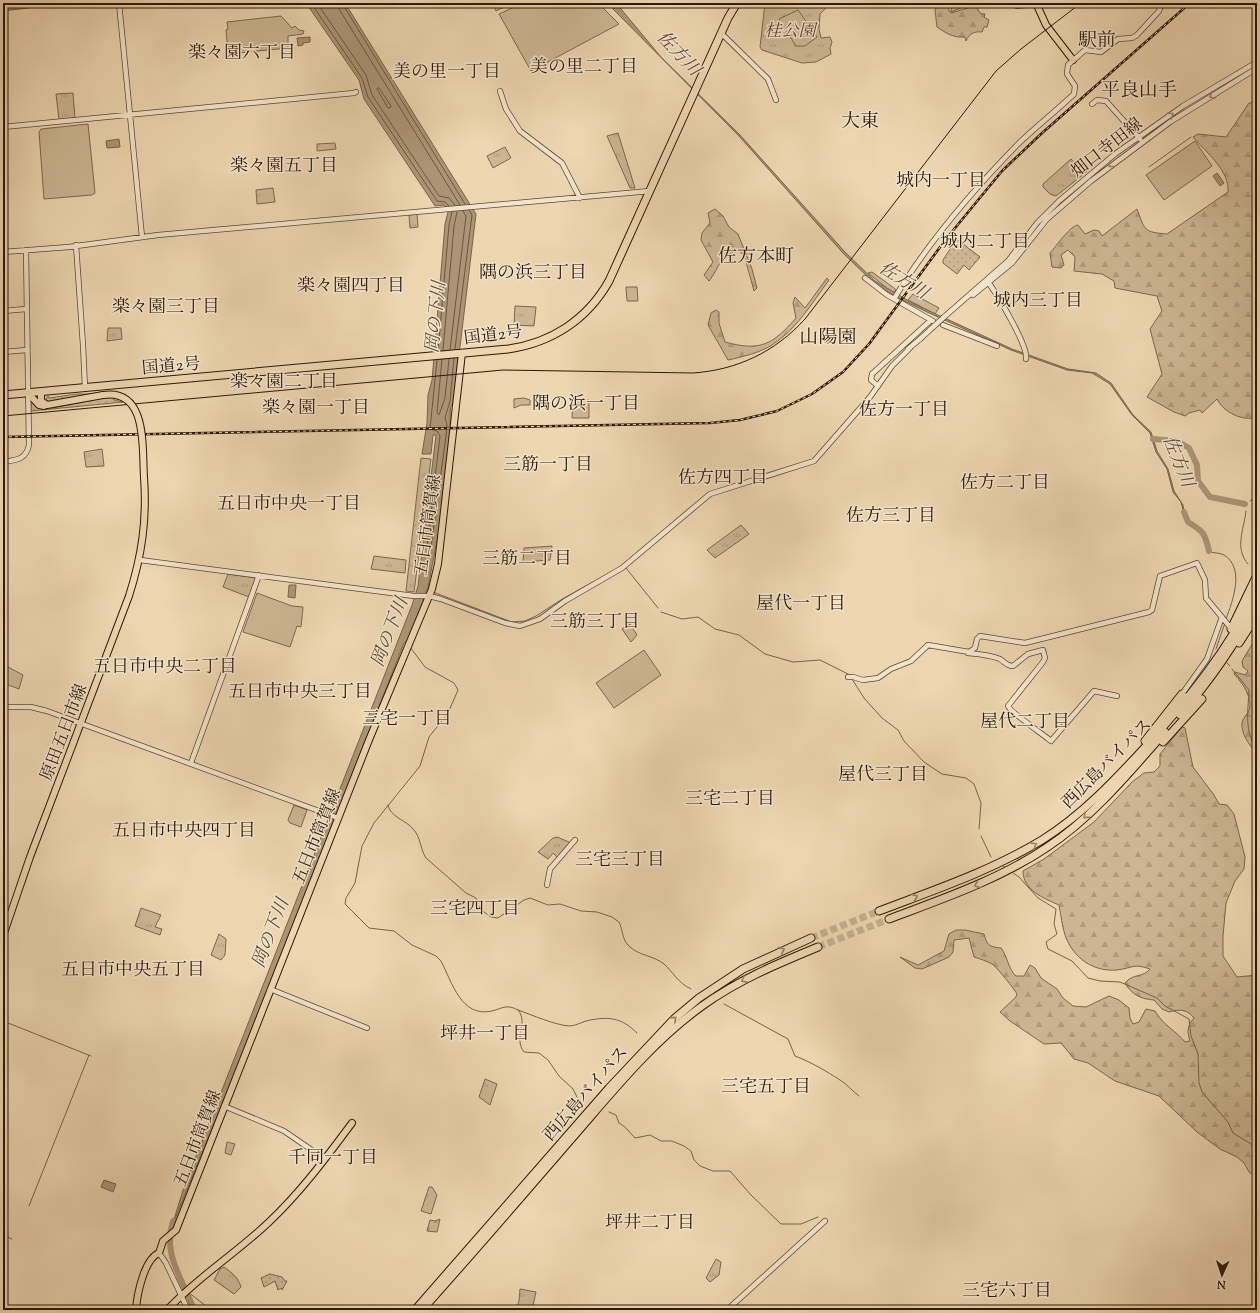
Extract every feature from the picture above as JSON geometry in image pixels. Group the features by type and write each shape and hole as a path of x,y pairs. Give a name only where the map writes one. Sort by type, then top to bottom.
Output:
{"highway":[{"name":"国道2号","path":"3,395 516,348 531,344 560,332 579,318 596,301 609,282 721,34 737,3"},
{"path":"1208,672 1220,652 1257,575"},
{"name":"西広島バイパス","path":"879,911 978,872 1036,844 1064,826 1082,811 1128,766 1178,710 1208,672 1233,635 1257,591"},
{"name":"西広島バイパス","path":"889,919 985,881 1026,860 1047,848 1086,817 1200,697 1257,603"},
{"path":"1200,697 1234,651 1257,615"},
{"path":"1257,624 1257,630"},
{"path":"1128,766 1139,749 1182,694"},
{"name":"西広島バイパス","path":"415,1310 617,1078 674,1019 699,998 743,969 811,938"},
{"name":"西広島バイパス","path":"422,1310 613,1090 663,1038 696,1010 727,989 770,966 818,947"}],"main road":[{"path":"1036,3 1046,25 1073,60"},
{"name":"五日市筒賀線","path":"136,1310 148,1263 153,1256 159,1253 165,1239 176,1230 337,818 430,593 438,564 461,353"},
{"path":"41,392 40,398 42,403 50,405"},
{"path":"28,393 39,404 50,405"},
{"name":"原田五日市線","path":"3,936 32,852 129,596 140,560 145,521 144,477 138,413 131,403 121,397 103,395 50,405"},
{"path":"167,1310 188,1287 268,1222 319,1166 352,1123"}],"street":[{"path":"119,3 142,237"},
{"path":"1017,6 1036,3"},
{"path":"896,297 970,195 1020,142 1074,94 1075,86 1066,71 1068,65 1085,50 1101,52 1118,39 1135,36 1159,11 1162,3"},
{"path":"721,34 768,79 776,100"},
{"name":"畑口寺田線","path":"140,560 414,596 422,596 430,593 505,623 512,625 525,625 540,618 565,601 624,567 710,494 814,461 867,399 890,369 910,348 944,317 1016,259 1057,206 1116,154 1139,137 1201,95 1257,62"},
{"path":"1057,206 1142,142 1198,104 1257,68"},
{"path":"500,91 506,109 520,131 562,163 580,198"},
{"path":"3,127 356,92"},
{"path":"1092,104 1100,99 1106,101 1142,142"},
{"path":"3,252 142,237 650,191"},
{"path":"76,245 85,388"},
{"path":"3,462 18,460 27,453 30,445 26,309 26,250"},
{"path":"865,278 932,321 872,374 871,380 877,385"},
{"path":"987,282 1000,301 1026,355"},
{"path":"3,311 26,309"},
{"path":"943,325 997,346"},
{"path":"3,352 27,350"},
{"path":"967,652 973,650 980,636 1025,643 1149,612 1152,610 1160,576 1196,563 1206,580 1206,598 1230,627"},
{"path":"191,763 259,575"},
{"path":"1182,694 1207,659 1222,617"},
{"path":"850,677 863,680 878,678 891,669 911,661 928,645 1001,659 1007,665 1013,666 1028,654 1043,650 1045,658 1043,662 1008,706 1010,711 1030,724 1051,741 1094,691 1117,696"},
{"path":"3,707 21,706 38,708 191,763 337,818"},
{"path":"548,885 550,869 575,840"},
{"path":"270,989 367,1028"},
{"path":"224,1106 284,1131 319,1155 321,1162 319,1166"},
{"path":"727,1310 825,1221"},
{"path":"159,1253 182,1294 188,1310"}],"green space":[{"path":"492,3 512,3 496,11"},
{"path":"523,3 598,3 619,24 531,71 499,14"},
{"name":"桂公園","path":"765,3 831,3 820,14 819,29 821,38 830,37 832,42 830,48 831,54 816,62 802,63 762,50 760,47"},
{"path":"939,3 948,3 949,11 951,13 968,8 974,4 981,14 985,14 984,17 989,20 987,27 984,27 982,32 977,32 969,36 966,41 965,37 957,37 947,33 937,27 935,10"},
{"path":"952,3 959,3 961,8 951,12"},
{"path":"798,10 817,37 805,46 796,46 779,19"},
{"path":"281,16 292,28 295,26 299,30 304,31 303,34 288,36 288,48 228,54 226,30 228,29 227,22"},
{"path":"73,93 75,118 59,120 56,94"},
{"path":"1257,102 1257,417 1246,418 1234,415 1224,408 1217,399 1202,413 1200,410 1189,413 1185,416 1174,412 1147,397 1162,374 1150,329 1162,311 1157,296 1115,288 1114,281 1102,274 1074,271 1075,257 1068,250 1061,255 1064,265 1061,268 1052,267 1050,253 1067,232 1075,226 1078,225 1085,234 1094,230 1099,231 1102,236 1137,209 1146,229 1167,234 1228,192 1228,184 1221,169 1193,137 1198,134 1226,137 1249,103"},
{"path":"88,124 95,193 92,195 44,199 39,132 41,129"},
{"path":"618,133 635,188 630,188 607,136"},
{"path":"1195,141 1212,166 1164,200 1146,175"},
{"path":"335,143 336,149 317,151 317,144"},
{"path":"505,147 511,158 493,168 487,156"},
{"path":"1071,159 1084,174 1056,196 1050,194 1043,187 1043,184"},
{"path":"1084,163 1089,168 1084,173 1079,168"},
{"path":"273,188 275,202 257,204 256,190"},
{"path":"715,209 723,216 729,227 738,234 752,269 757,288 754,291 745,258 740,251 733,252 724,258 709,281 704,275 713,262 701,240 702,233 710,223 708,213"},
{"path":"417,214 418,227 410,228 409,215"},
{"path":"956,240 980,257 969,270 964,265 957,274 943,263 943,260"},
{"path":"872,272 896,290 893,293 868,273"},
{"path":"827,278 829,280 810,307 789,332 781,339 762,350 728,360 708,325 711,313 716,310 719,312 719,323 725,342 748,346 765,344 773,340 796,318 793,303 795,297 805,308"},
{"path":"626,287 637,287 638,301 627,301"},
{"path":"913,294 939,308 935,314 908,300"},
{"path":"515,306 536,307 534,326 514,325"},
{"path":"108,328 121,328 122,339 107,341"},
{"path":"77,394 94,394 49,402 46,399 48,396 49,398"},
{"path":"113,397 114,400 123,402 31,411 31,400 48,409"},
{"path":"524,398 530,400 530,405 521,405 514,408 514,399"},
{"path":"589,400 589,418 572,418 573,401"},
{"path":"102,449 104,466 86,467 84,452"},
{"path":"421,458 431,459 414,592 406,591"},
{"path":"741,525 749,534 715,558 707,550"},
{"path":"552,546 550,560 523,562 524,548"},
{"path":"374,556 406,560 405,573 371,569"},
{"path":"228,574 256,578 249,597 223,587"},
{"path":"257,593 292,606 303,607 301,627 297,626 290,647 243,632"},
{"path":"630,624 637,635 631,642 622,629"},
{"path":"1257,636 1257,754 1246,738 1242,727 1243,720 1249,710 1250,705 1248,695 1234,674 1235,672 1245,675 1248,671 1243,667 1242,661"},
{"path":"644,650 661,675 614,708 596,683"},
{"path":"8,667 23,675 19,689 3,683"},
{"path":"1182,727 1185,728 1193,767 1219,804 1227,805 1234,814 1245,857 1244,869 1235,881 1226,903 1223,956 1237,977 1257,975 1257,1178 1249,1172 1244,1163 1237,1157 1220,1149 1197,1132 1159,1096 1115,1081 1088,1063 1074,1059 1061,1043 1044,1044 1010,1021 1000,1012 1016,997 1017,994 992,964 974,957 969,938 954,940 953,952 949,957 922,969 915,968 900,957 918,965 944,951 949,934 956,930 965,930 984,934 989,945 1001,948 1011,970 1016,976 1024,976 1030,965 1035,968 1041,978 1057,989 1063,998 1073,1006 1086,1007 1109,996 1119,1000 1129,1008 1130,1018 1133,1024 1139,1022 1146,1009 1155,1011 1158,1016 1185,1042 1190,1041 1188,1029 1194,1018 1189,1013 1183,1010 1169,1012 1162,1009 1154,1000 1145,999 1131,991 1125,983 1131,978 1144,974 1150,969 1136,966 1117,970 1108,970 1100,969 1085,962 1073,950 1065,935 1059,905 1041,896 1030,888 1026,883 1023,871 1044,859 1094,822 1132,782 1144,773 1154,772 1160,766 1160,754"},
{"path":"294,805 307,810 301,827 290,823 288,820"},
{"path":"557,837 569,842 570,844 558,858 553,853 548,859 538,852 553,838"},
{"path":"141,908 161,915 155,927 162,929 160,935 135,926"},
{"path":"219,934 226,939 225,955 221,960 211,955"},
{"path":"485,1079 497,1084 490,1105 479,1097"},
{"path":"227,1142 235,1144 231,1155 225,1153"},
{"path":"429,1187 432,1187 437,1195 431,1214 421,1211"},
{"path":"440,1219 437,1232 427,1231 430,1220 435,1221"},
{"path":"716,1259 721,1262 719,1275 710,1282 706,1278"},
{"path":"224,1267 238,1280 240,1284 241,1287 234,1294 214,1280 220,1269"},
{"path":"270,1274 282,1277 285,1281 287,1281 282,1290 281,1288 278,1290 275,1281 264,1287 261,1278"},
{"path":"520,1289 536,1292 532,1310 516,1310 519,1301"}],"water":[{"path":"3,3 69,3 3,11"},
{"path":"306,3 345,3 476,214 453,405 451,405 450,409 450,436 439,530 428,587 408,640 404,643 257,1018 171,1229 184,1187 412,605 418,586 436,435 433,435 431,454 422,454 427,423 428,395 432,380 445,224 448,212 444,205 435,206 364,99 359,80"},
{"path":"607,3 616,3 661,57 740,135 845,252 875,281 914,304 1012,349 1068,369 1096,373 1111,383 1133,415 1151,432 1157,451 1168,469 1174,491 1183,505 1185,517 1181,502 1173,492 1167,469 1156,452 1150,433 1132,415 1110,384 1092,373 1067,370 1011,350 898,298 874,283 843,253 739,136"},
{"path":"310,37 310,42 303,43 303,45 298,46 297,38"},
{"path":"119,139 120,147 107,148 106,141"},
{"path":"1217,173 1224,183 1220,186 1213,176"},
{"path":"289,585 296,585 295,598 288,597"},
{"path":"104,1180 116,1184 113,1192 101,1187"}],"waterway":[{"path":"1149,167 1191,137"},
{"path":"1153,439 1177,441 1189,448 1197,465 1198,481 1210,497 1245,504"},
{"path":"1250,501 1257,495"},
{"path":"1246,511 1241,545 1244,558 1248,564"},
{"name":"佐方川","path":"1184,512 1188,522 1205,536 1209,551"},
{"name":"佐方川","path":"1209,551 1224,555 1234,568 1236,585 1232,603 1226,619"},
{"path":"512,622 525,621 536,616 564,598 622,566"},
{"path":"626,568 658,608"},
{"path":"433,592 509,621"},
{"path":"661,612 682,619 698,617 715,629 739,635 765,654 793,662 820,660 850,675"},
{"name":"佐方川","path":"1216,649 1225,623"},
{"path":"410,647 425,667 454,683 458,690 448,713 429,737 420,766 374,823 362,846 355,883 346,898 345,904 369,928 394,931 412,945 436,956 441,961 459,996 465,1004 472,1009 481,1012 508,1007 518,1010 522,1020 520,1041 524,1052 539,1053 548,1060 559,1076 573,1089 577,1097"},
{"name":"佐方川","path":"1227,663 1230,666"},
{"name":"佐方川","path":"1232,669 1249,690 1248,728 1257,750"},
{"path":"852,679 864,698 882,718 898,730 904,741 924,762 942,774 966,778 974,784 981,803 979,829"},
{"path":"388,805 392,813 416,832 426,858 466,893 476,898 484,912 491,917 498,918 524,900 530,898 548,905 560,904 581,911 597,912 612,917 619,922 625,940 632,949 660,961 679,981 691,989"},
{"path":"981,836 991,857"},
{"path":"1013,873 1019,877 1038,898 1056,909 1054,924 1057,934 1046,942 1048,949 1072,961 1088,978 1100,981 1120,982 1157,998 1165,1006 1189,1019 1191,1036 1198,1054 1199,1083 1202,1092 1228,1122 1233,1133 1256,1147 1257,1166"},
{"path":"724,1004 788,1039 795,1056 813,1064 845,1083 859,1096"},
{"path":"518,1010 550,1022 569,1026 594,1019 614,1019 625,1024 637,1033"},
{"path":"3,1021 91,1056"},
{"path":"29,1206 89,1055"},
{"path":"609,1112 616,1115 619,1123 635,1138 650,1135 661,1141 672,1141 691,1151 694,1160 700,1166 713,1171 730,1171 751,1195 781,1224 801,1224 818,1217"},
{"name":"岡の下川","path":"173,1221 170,1233 172,1256 175,1267 194,1310"},
{"path":"3,1235 12,1239"},
{"path":"188,1292 211,1310"}],"tunnel":[{"path":"811,938 879,911"},
{"path":"818,947 889,919"}],"tram line":[{"path":"3,416 503,370 693,373 725,368 740,363 768,350 793,331 805,319 996,71 1021,49 1081,3"}],"railway":[{"path":"3,437 710,423 740,420 777,411 812,394 843,372 869,344 946,239 1002,171 1041,134 1190,3"}],"district":[{"name":"駅前","path":"1097,39"},
{"name":"楽々園六丁目","path":"242,52"},
{"name":"美の里二丁目","path":"584,66"},
{"name":"美の里一丁目","path":"447,71"},
{"name":"平良山手","path":"1139,89"},
{"name":"大東","path":"860,120"},
{"name":"楽々園五丁目","path":"284,165"},
{"name":"城内一丁目","path":"941,180"},
{"name":"城内二丁目","path":"985,241"},
{"name":"佐方本町","path":"756,255"},
{"name":"隅の浜三丁目","path":"533,272"},
{"name":"楽々園四丁目","path":"351,285"},
{"name":"城内三丁目","path":"1038,300"},
{"name":"楽々園三丁目","path":"166,306"},
{"name":"山陽園","path":"828,336"},
{"name":"楽々園二丁目","path":"284,381"},
{"name":"隅の浜一丁目","path":"586,403"},
{"name":"楽々園一丁目","path":"316,407"},
{"name":"佐方一丁目","path":"904,409"},
{"name":"三筋一丁目","path":"548,464"},
{"name":"佐方四丁目","path":"723,477"},
{"name":"佐方二丁目","path":"1005,482"},
{"name":"五日市中央一丁目","path":"289,503"},
{"name":"佐方三丁目","path":"891,515"},
{"name":"三筋二丁目","path":"527,558"},
{"name":"屋代一丁目","path":"801,603"},
{"name":"三筋三丁目","path":"595,621"},
{"name":"五日市中央二丁目","path":"165,666"},
{"name":"五日市中央三丁目","path":"300,691"},
{"name":"三宅一丁目","path":"407,718"},
{"name":"屋代二丁目","path":"1025,721"},
{"name":"屋代三丁目","path":"883,774"},
{"name":"三宅二丁目","path":"730,798"},
{"name":"五日市中央四丁目","path":"184,830"},
{"name":"三宅三丁目","path":"620,859"},
{"name":"三宅四丁目","path":"475,908"},
{"name":"五日市中央五丁目","path":"133,969"},
{"name":"坪井一丁目","path":"485,1033"},
{"name":"三宅五丁目","path":"766,1086"},
{"name":"千同一丁目","path":"333,1157"},
{"name":"坪井二丁目","path":"650,1222"},
{"name":"三宅六丁目","path":"1007,1290"}]}
